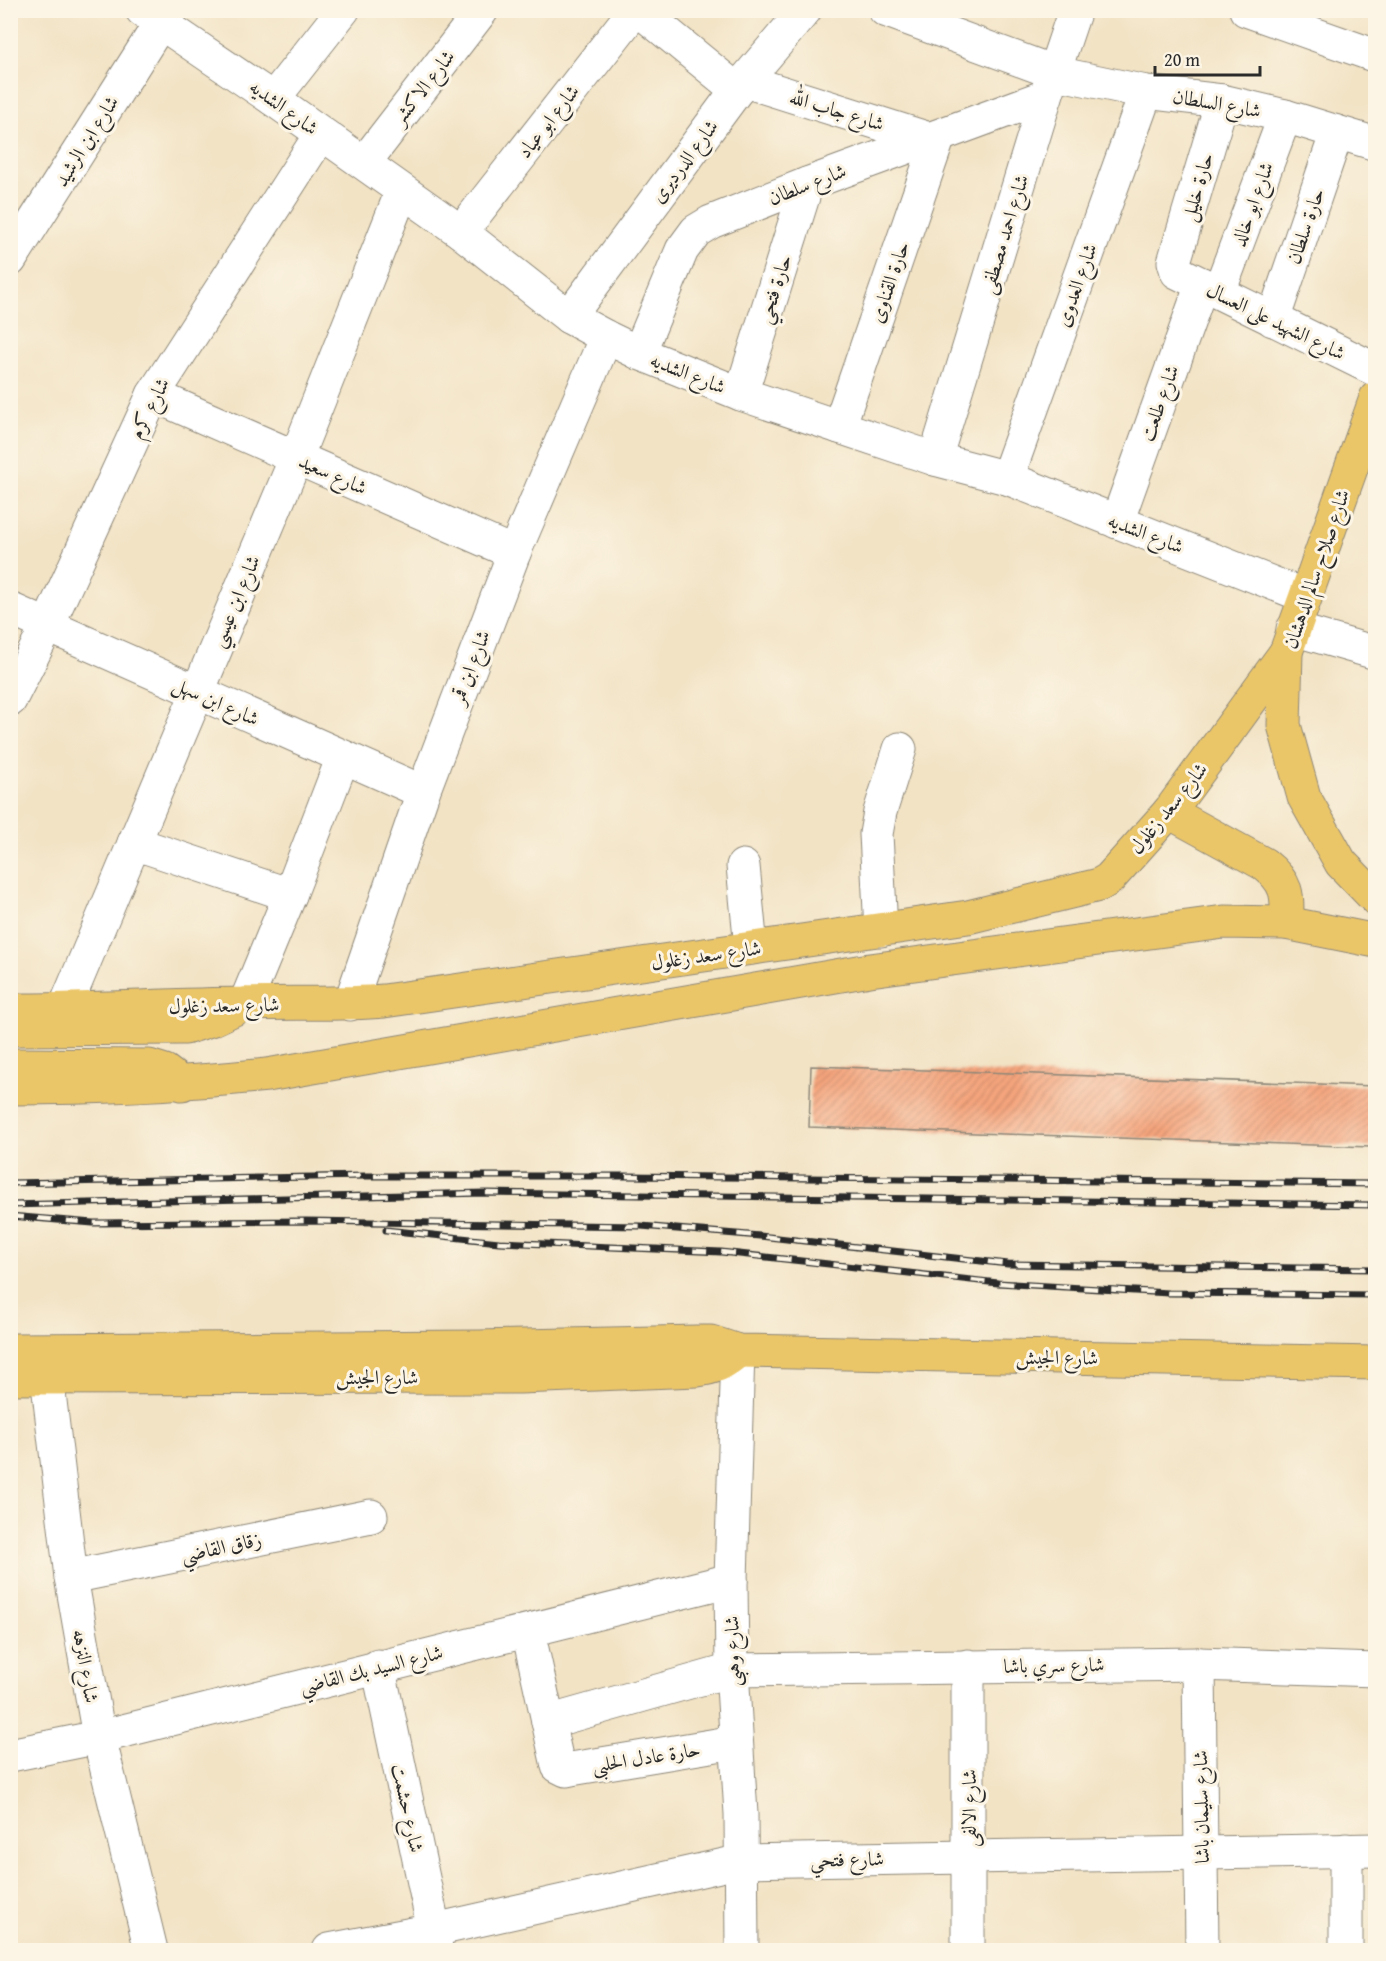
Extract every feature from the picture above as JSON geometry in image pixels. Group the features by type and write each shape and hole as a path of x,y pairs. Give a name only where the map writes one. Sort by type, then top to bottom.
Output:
{"main road":[{"name":"شارع صلاح سالم الدهشان","path":"1376,398 1289,640 1284,724 1304,797 1341,863 1376,899"},
{"name":"شارع سعد زغلول","path":"10,1010 245,1004 350,1004 384,1001 969,917 1099,885 1109,879 1169,812 1289,640"},
{"path":"1169,812 1264,864 1278,875 1286,890 1288,907 1286,923"},
{"path":"10,1088 182,1084 267,1075 881,969 1224,922 1286,923 1376,941"},
{"path":"10,1029 185,1028 245,1004"},
{"path":"10,1065 149,1066 165,1071 182,1084"},
{"name":"شارع الجيش","path":"10,1350 479,1347 704,1342 724,1345 738,1351 1376,1363"},
{"name":"شارع الجيش","path":"10,1378 47,1376 520,1377 697,1370 712,1368 726,1362 738,1351"}],"street":[{"path":"273,99 343,10"},
{"name":"شارع الاكشر","path":"364,163 482,10"},
{"name":"شارع ابو عياد","path":"461,232 635,10"},
{"path":"639,10 741,86"},
{"name":"شارع الدرديرى","path":"569,317 741,86 805,10"},
{"name":"شارع السلطان","path":"885,10 1051,85 1146,92 1222,102 1285,116 1376,144"},
{"name":"شارع احمد مصطفى","path":"935,459 1075,10"},
{"path":"1246,10 1376,56"},
{"name":"شارع الشديه","path":"158,14 321,134 461,232 569,317 606,337 639,353 741,394 935,459 1006,478 1305,596"},
{"name":"شارع ابن الرشيد","path":"10,260 158,14"},
{"name":"شارع سلطان","path":"639,353 682,250 696,231 711,222 807,184 934,137 1051,85"},
{"name":"شارع جاب الله","path":"741,86 934,137"},
{"name":"شارع العدوى","path":"1006,478 1146,92"},
{"name":"حارة خليل","path":"1200,283 1174,261 1222,102"},
{"name":"شارع ابو خالد","path":"1200,283 1285,116"},
{"name":"حارة سلطان","path":"1273,320 1337,132"},
{"name":"شارع كرم","path":"10,700 47,627 153,395 321,134"},
{"name":"حارة القناوى","path":"839,428 934,137"},
{"name":"حارة فتحي","path":"741,394 807,184"},
{"name":"شارع ابن عيسي","path":"64,1010 296,458 402,191"},
{"name":"شارع الشهيد على العسال","path":"1200,283 1376,370"},
{"name":"شارع طلعت","path":"1117,522 1200,283"},
{"name":"شارع ابن قمر","path":"350,1004 423,792 514,553 606,337"},
{"name":"شارع سعيد","path":"153,395 514,553"},
{"name":"شارع ابن سهل","path":"10,609 423,792"},
{"path":"1289,640 1376,654"},
{"path":"881,930 876,834 879,812 900,749"},
{"path":"245,1004 343,758"},
{"path":"134,843 290,895"},
{"path":"743,866 751,948"},
{"name":"شارع وهبى","path":"738,1351 731,1580 732,1670 742,1861 742,1950"},
{"name":"شارع النزهه","path":"47,1376 70,1577 99,1737 151,1950"},
{"name":"زقاق القاضي","path":"70,1577 371,1516"},
{"name":"شارع السيد بك القاضي","path":"10,1755 99,1737 731,1580"},
{"path":"528,1631 548,1722"},
{"name":"شارع سري باشا","path":"548,1722 732,1670 1199,1664 1376,1670"},
{"name":"شارع سليمان باشا","path":"1199,1664 1202,1950"},
{"name":"شارع حشمت","path":"378,1666 435,1940"},
{"name":"شارع الالفى","path":"968,1666 968,1950"},
{"name":"حارة عادل الحلبى","path":"548,1722 558,1766 566,1770 735,1742"},
{"path":"1346,1950 1361,1850"},
{"name":"شارع فتحي","path":"329,1950 435,1940 742,1861 1361,1850"}],"building":[{"path":"811,1066 1374,1086 1371,1147 809,1127"}],"railway":[{"path":"10,1183 366,1176 625,1176 1376,1184"},
{"path":"10,1205 484,1193 1376,1205"},
{"path":"10,1216 93,1223 306,1221 641,1226 760,1236 1008,1264 1376,1269"},
{"path":"386,1230 499,1242 721,1252 998,1283 1169,1293 1376,1295"}]}
